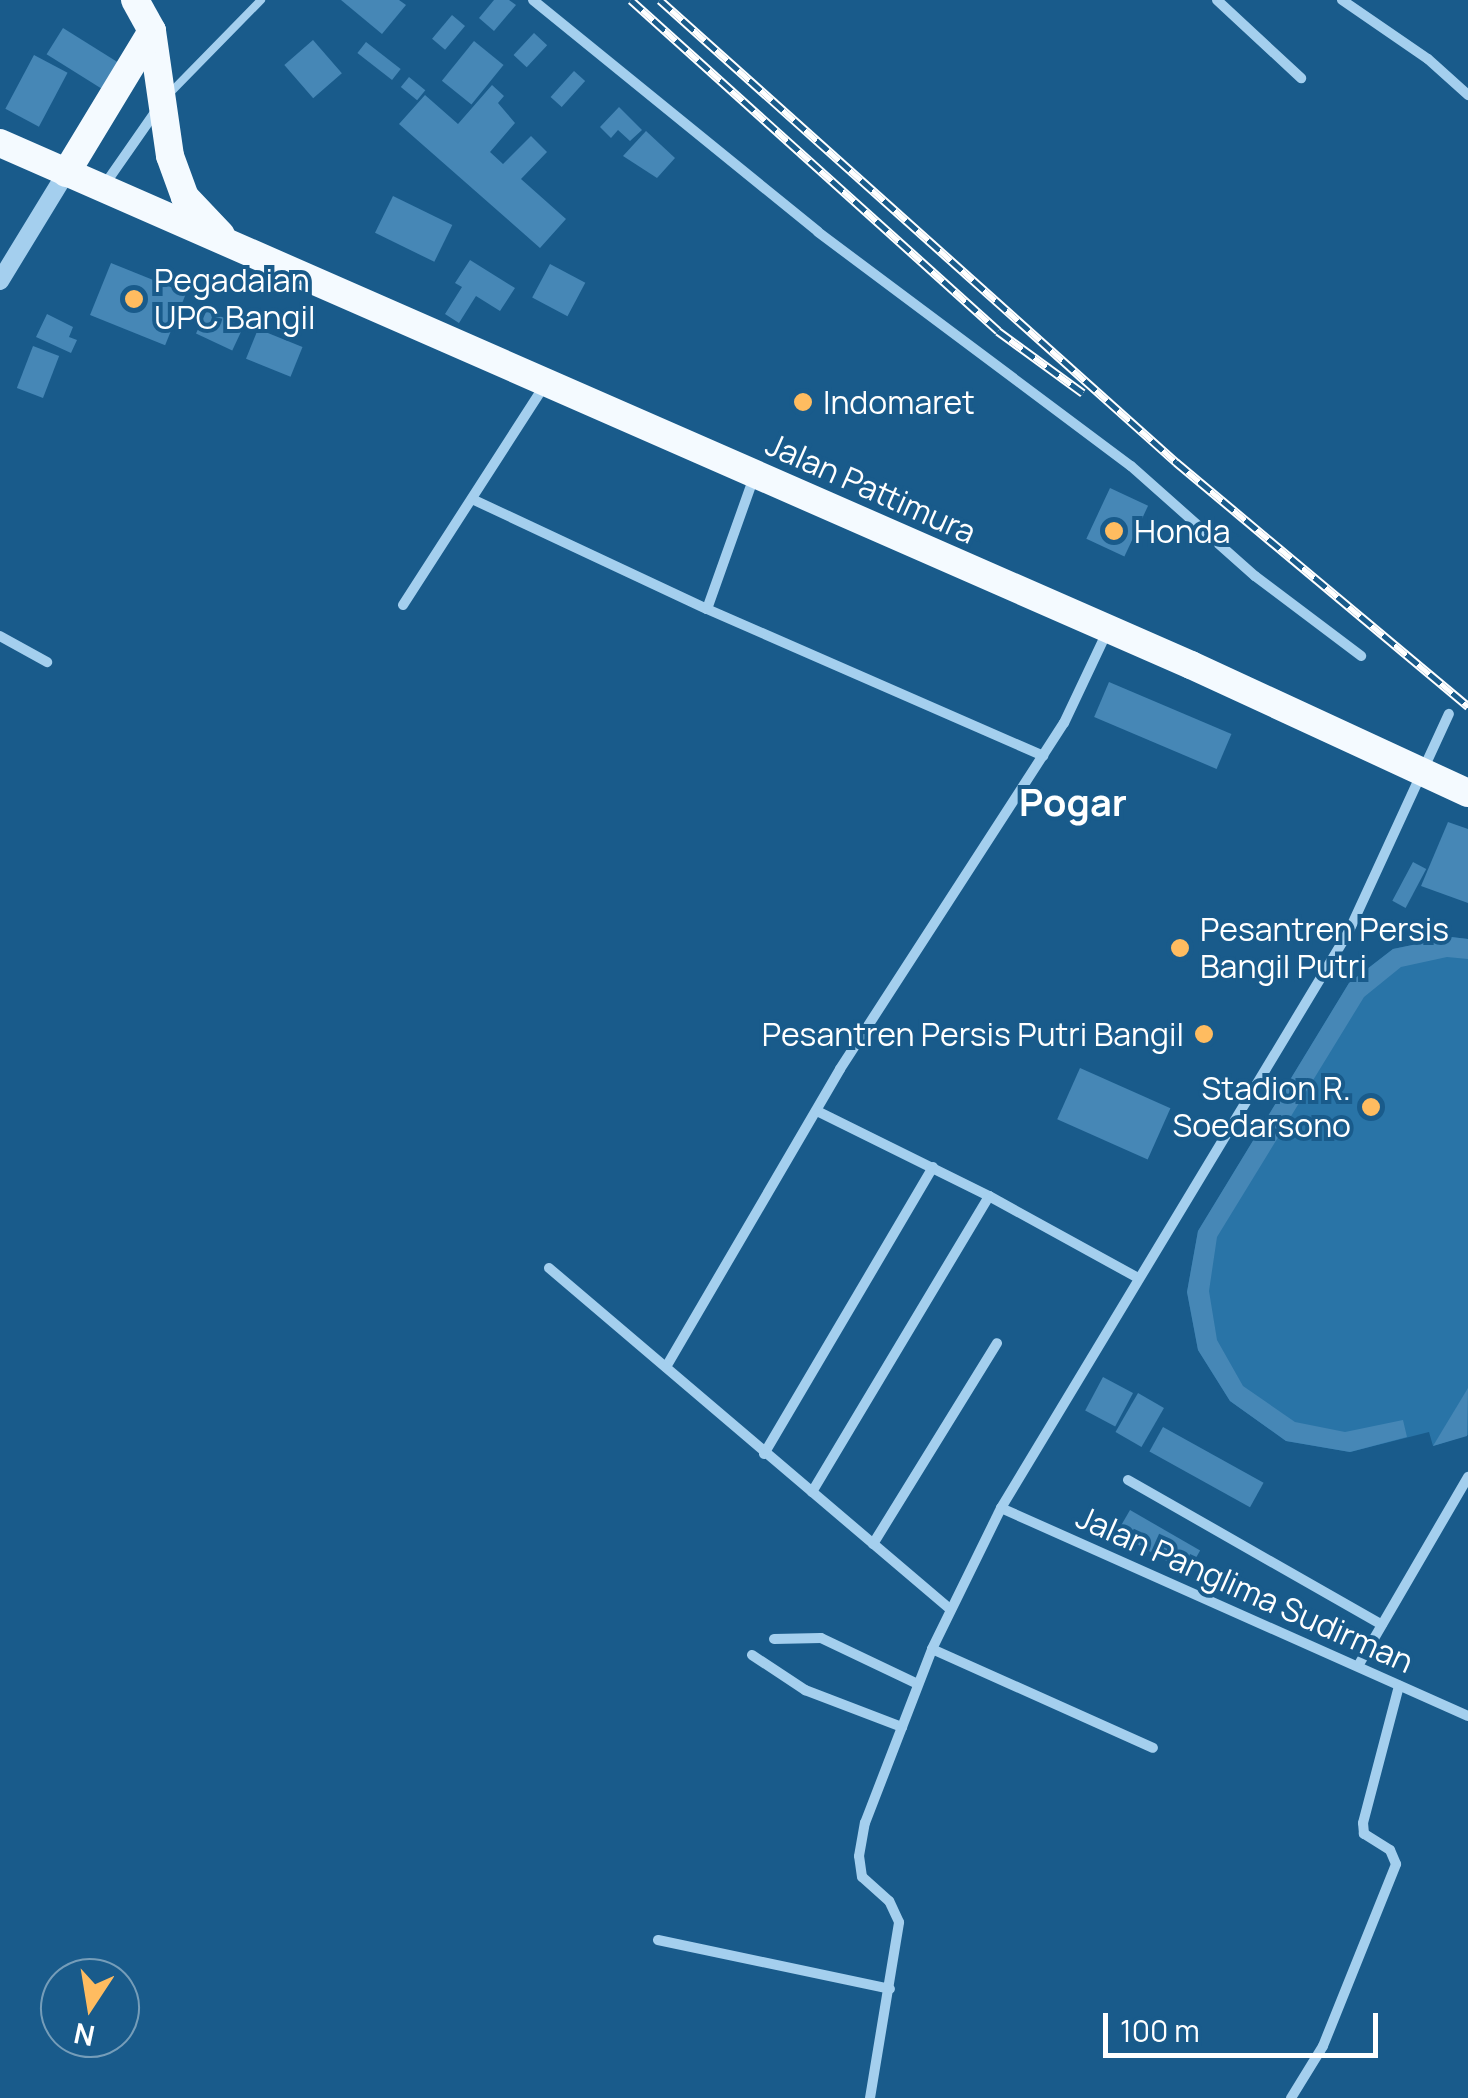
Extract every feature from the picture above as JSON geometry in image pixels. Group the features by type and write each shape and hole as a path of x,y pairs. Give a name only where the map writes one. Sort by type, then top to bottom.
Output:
{"highway":[{"path":"135,0 152,32 165,98 170,156 185,196 243,252"},
{"path":"66,173 152,32"},
{"name":"Jalan Pattimura","path":"0,144 1108,629 1468,793"}],"street":[{"path":"533,0 818,232 1131,466 1255,576 1361,656"},
{"path":"1216,0 1302,78"},
{"path":"1342,0 1428,59 1468,95"},
{"path":"103,188 165,98"},
{"path":"0,280 66,173"},
{"path":"403,605 546,384"},
{"path":"707,610 755,474"},
{"path":"472,499 707,610 1043,756"},
{"path":"666,1367 869,1022 1043,756 1108,629"},
{"path":"0,636 47,662"},
{"path":"870,2098 900,1922 889,1901 862,1876 859,1856 865,1823 932,1649 1001,1508 1350,931 1449,714"},
{"path":"819,1112 989,1196 1138,1278"},
{"path":"764,1454 933,1167"},
{"path":"812,1492 989,1196"},
{"path":"549,1268 950,1608"},
{"path":"874,1544 997,1343"},
{"path":"1358,1666 1468,1477"},
{"path":"1128,1480 1382,1625"},
{"name":"Jalan Panglima Sudirman","path":"1001,1508 1468,1716"},
{"path":"774,1640 822,1638 918,1684"},
{"path":"932,1649 1153,1748"},
{"path":"752,1655 805,1690 902,1727"},
{"path":"1291,2098 1323,2046 1396,1864 1390,1850 1364,1834 1363,1823 1399,1686"},
{"path":"658,1940 890,1989"}],"lane":[{"path":"165,98 261,0"}],"shaded area":[{"name":"Stadion R. Soedarsono","path":"1451,937 1468,939 1468,1435 1433,1446 1429,1432 1350,1452 1286,1441 1230,1401 1198,1350 1187,1292 1198,1231 1349,983 1393,949"}],"building":[{"path":"341,0 399,0 406,5 382,34"},
{"path":"494,0 509,0 516,5 494,31 479,18"},
{"path":"452,15 465,26 445,50 432,39"},
{"path":"63,28 119,63 103,89 47,54"},
{"path":"534,33 547,45 527,67 514,55"},
{"path":"313,40 342,73 313,98 284,65"},
{"path":"474,41 504,65 471,105 442,81"},
{"path":"366,42 401,69 392,80 357,53"},
{"path":"34,55 68,73 39,127 5,109"},
{"path":"574,71 585,81 562,107 551,97"},
{"path":"409,77 425,90 417,100 401,87"},
{"path":"492,85 504,96 498,103 515,123 490,152 503,164 531,136 547,152 521,179 566,219 540,248 399,124 425,95 458,124"},
{"path":"619,107 642,130 630,141 618,130 611,138 600,127"},
{"path":"646,131 675,158 657,178 623,156"},
{"path":"393,196 452,225 434,262 375,233"},
{"path":"470,260 515,288 500,311 476,296 459,323 445,314 462,287 455,283"},
{"path":"111,263 186,293 165,345 90,315"},
{"path":"550,264 585,283 567,316 532,298"},
{"path":"207,310 243,327 232,350 196,334"},
{"path":"47,314 73,327 69,337 77,340 71,353 36,337"},
{"path":"258,329 303,347 291,377 246,359"},
{"path":"33,346 59,356 43,398 17,388"},
{"path":"1110,488 1148,506 1124,557 1086,539"},
{"path":"1109,682 1231,734 1217,769 1094,717"},
{"path":"1448,822 1468,829 1468,903 1421,886"},
{"path":"1413,862 1426,869 1406,908 1392,901"},
{"path":"1451,937 1468,939 1468,959 1447,957 1401,967 1364,997 1217,1237 1209,1291 1217,1340 1243,1386 1295,1422 1345,1432 1403,1420 1407,1437 1350,1452 1286,1441 1230,1401 1198,1350 1187,1292 1198,1231 1349,983 1393,949"},
{"path":"1080,1068 1170,1108 1148,1159 1057,1119"},
{"path":"1103,1377 1133,1393 1115,1427 1085,1411"},
{"path":"1468,1388 1467,1436 1433,1446"},
{"path":"1138,1393 1164,1408 1141,1447 1116,1432"},
{"path":"1163,1427 1264,1483 1250,1507 1149,1451"},
{"path":"1130,1510 1200,1550 1187,1573 1117,1533"}],"railway":[{"path":"631,0 998,331 1083,393"},
{"path":"660,0 1176,462 1468,706"}],"place":[{"name":"Pegadaian UPC Bangil","path":"134,299"},
{"name":"Indomaret","path":"803,402"},
{"name":"Honda","path":"1114,531"},
{"name":"Pesantren Persis Bangil Putri","path":"1180,948"},
{"name":"Pesantren Persis Putri Bangil","path":"1204,1034"},
{"name":"Stadion R. Soedarsono","path":"1371,1107"}],"district":[{"name":"Pogar","path":"1073,802"}]}
